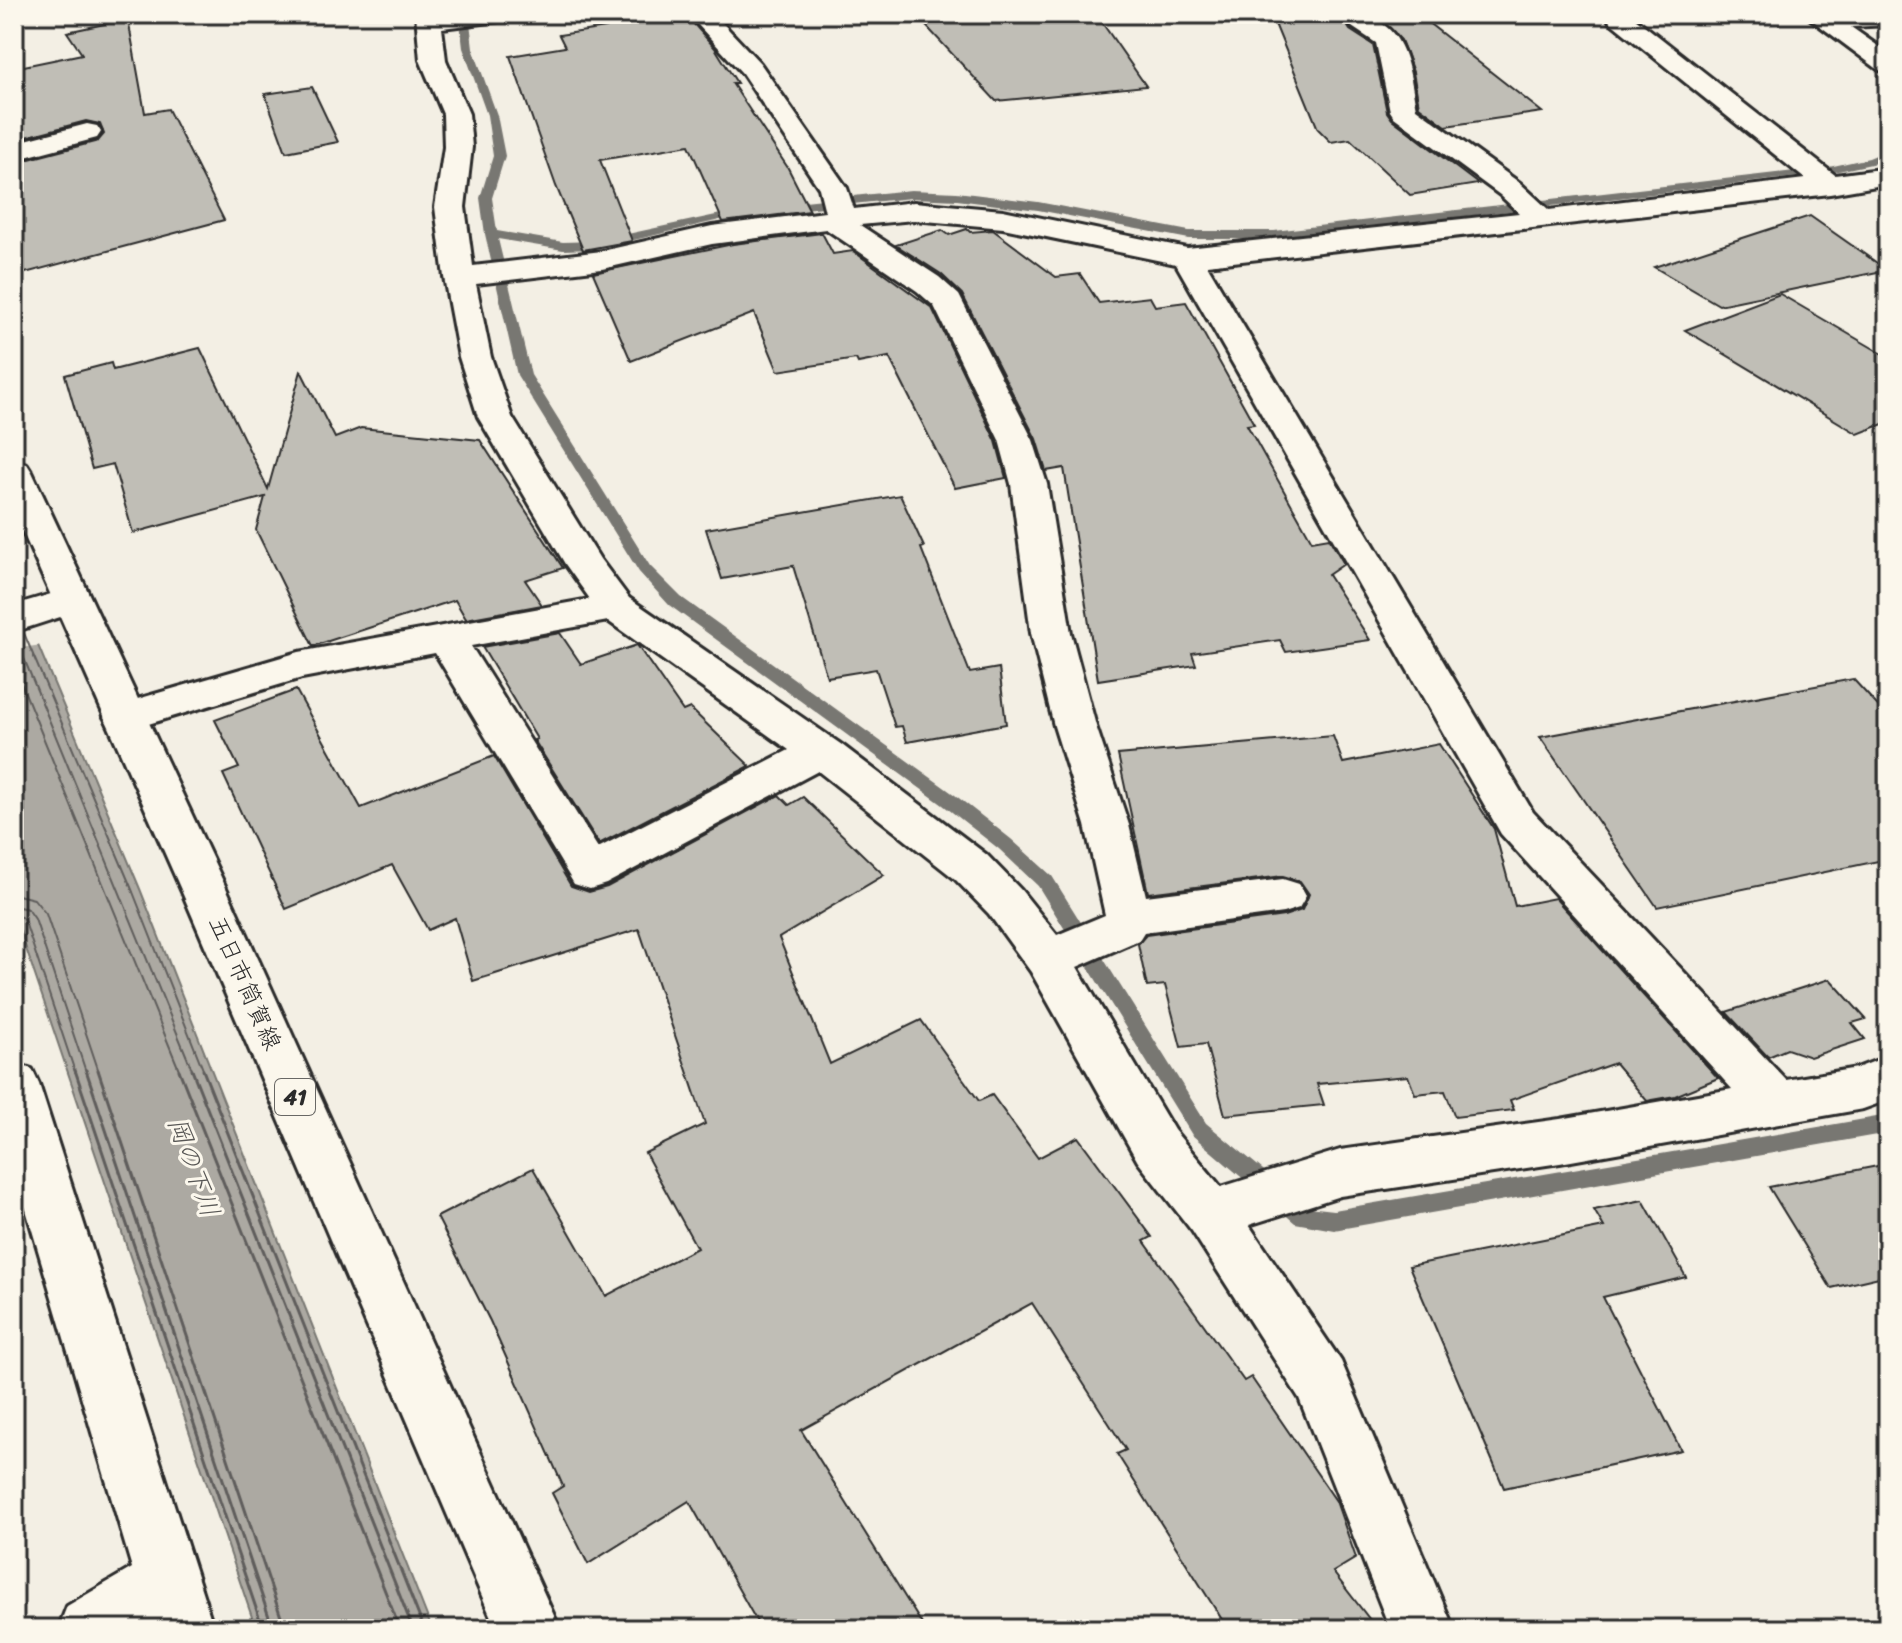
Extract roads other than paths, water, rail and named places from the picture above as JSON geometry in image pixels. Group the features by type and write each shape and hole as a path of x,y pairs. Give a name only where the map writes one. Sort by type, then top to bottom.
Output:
{"street":[{"path":"700,14 751,68 833,188 836,210 948,302 1016,440 1029,484 1051,633 1075,726 1107,825 1125,922"},
{"path":"1355,14 1358,21 1385,37 1396,71 1403,111 1532,209"},
{"path":"494,15 434,19 433,60 456,114 458,147 450,207 465,277 475,357 495,417 584,564 615,607 820,752 971,867 1005,902 1051,958 1156,1146 1224,1209 1321,1381 1422,1629"},
{"path":"1619,17 1820,176"},
{"path":"1821,18 1888,18"},
{"path":"1821,18 1888,65"},
{"path":"14,152 87,132"},
{"path":"465,277 602,260 836,210 964,214 1187,257 1263,251 1532,209 1820,176 1888,176"},
{"path":"1187,257 1517,823 1775,1102"},
{"name":"五日市筒賀線","path":"14,472 42,610 125,717 528,1629"},
{"path":"125,717 299,665 615,607"},
{"path":"446,638 590,872 820,752"},
{"path":"1051,958 1125,922 1283,896"},
{"path":"1224,1209 1340,1173 1560,1141 1863,1088 1888,1077"},
{"path":"14,1084 175,1606 90,1629"}],"water":[{"name":"岡の下川","path":"14,588 140,889 432,1629 256,1629 14,913"}],"waterway":[{"path":"464,14 468,48 492,115 499,156 486,198 491,234"},
{"path":"785,207 911,194 957,196 1038,206 1189,235 1274,235 1829,170 1872,161 1888,153"},
{"path":"491,234 563,246 595,245 744,213"},
{"path":"491,234 524,375 644,569 675,601 949,800 1005,844 1045,881 1199,1129 1303,1216 1334,1220 1888,1124"}]}
